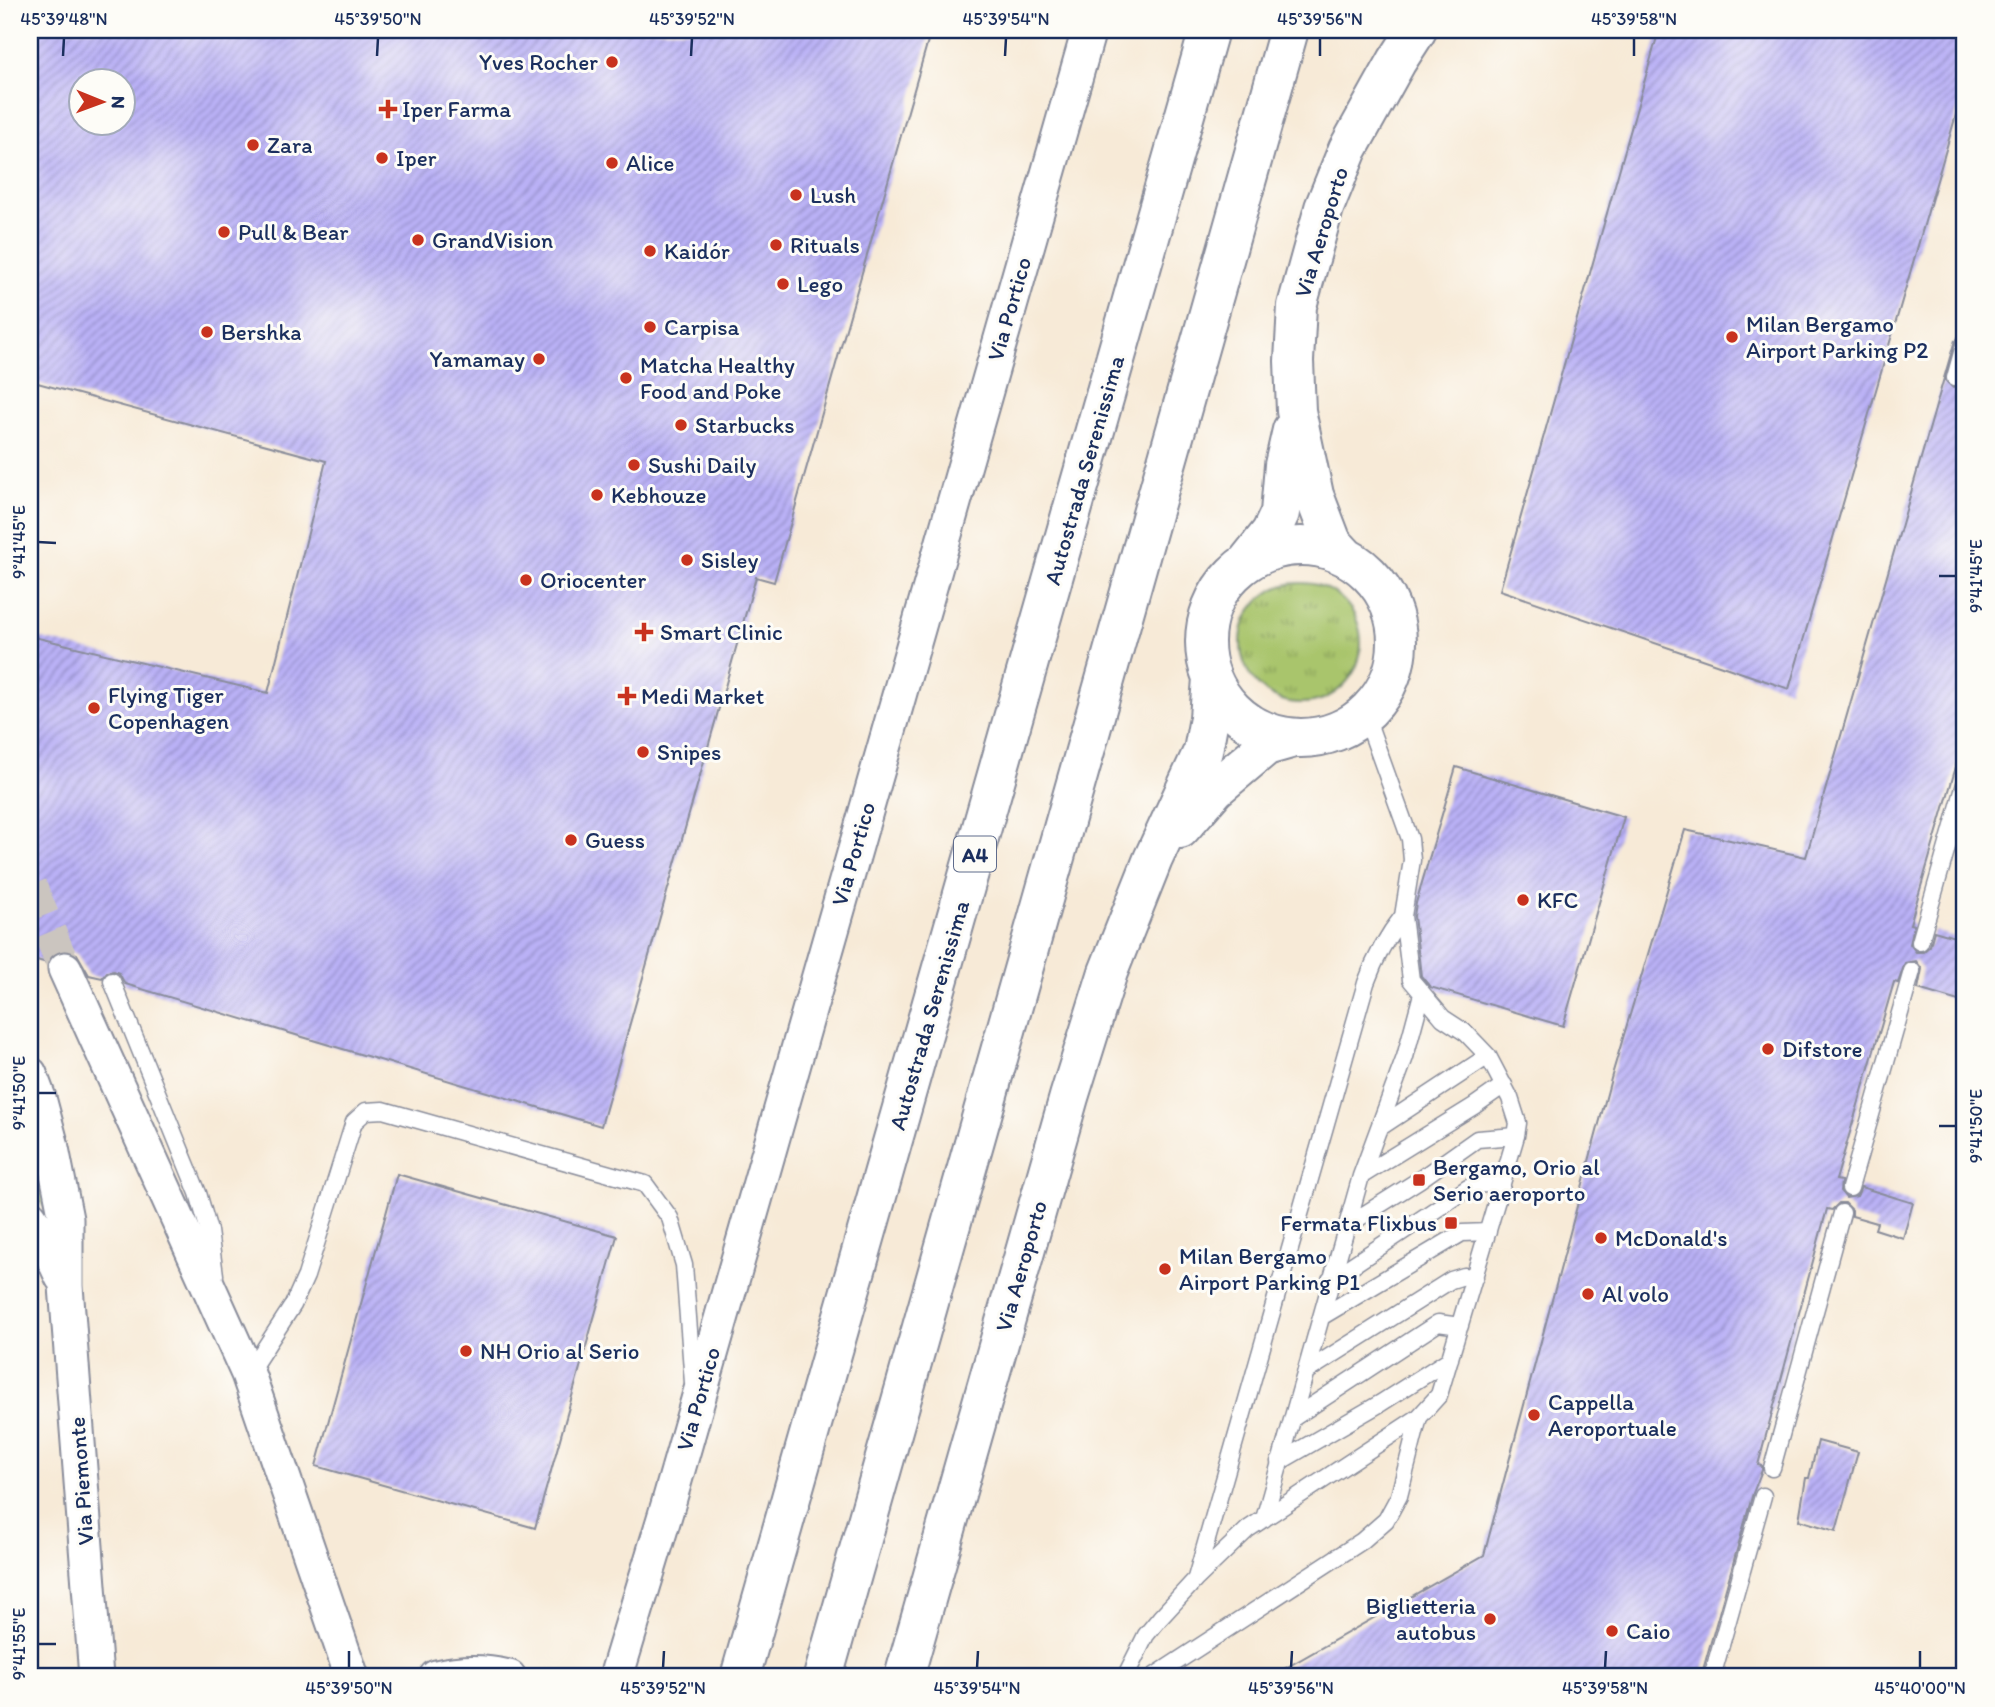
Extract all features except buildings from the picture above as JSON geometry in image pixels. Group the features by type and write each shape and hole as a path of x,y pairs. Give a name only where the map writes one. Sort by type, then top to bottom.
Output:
{"main road":[{"name":"Autostrada Serenissima","path":"740,1677 1209,30"},
{"path":"823,1677 1289,30"},
{"name":"Via Aeroporto","path":"1345,556 1332,542 1314,495 1296,411 1294,361 1297,306 1324,208 1348,149 1417,30"},
{"name":"Via Aeroporto","path":"1247,562 1271,532 1280,513 1284,465 1296,411"},
{"path":"1296,546 1329,550 1345,556 1377,583 1390,606 1396,631 1396,656 1392,672 1376,702 1365,714 1339,730 1324,735 1294,738 1264,731 1238,715 1212,678 1205,646 1209,614 1224,585 1247,562 1262,554 1296,546"},
{"name":"Via Aeroporto","path":"904,1677 1069,1097 1108,972 1153,859 1203,751 1212,678"},
{"name":"Via Aeroporto","path":"1153,859 1208,797 1245,762 1266,746 1294,738"}],"street":[{"name":"Via Portico","path":"616,1677 695,1410 1089,30"},
{"path":"65,969 247,1374 352,1677"},
{"name":"Via Piemonte","path":"30,1074 51,1143 66,1219 66,1286 97,1673"},
{"name":"Via Piemonte","path":"30,1217 44,1238 66,1286"},
{"path":"329,1677 333,1624"},
{"path":"436,1677 459,1672 484,1671 509,1677"}],"lane":[{"path":"1955,378 1965,342"},
{"path":"1125,1677 1146,1635 1195,1580 1248,1530 1419,1418 1439,1395 1516,1136 1518,1123 1504,1085 1488,1056 1466,1033 1443,1018 1411,980 1403,916 1412,860 1410,839 1365,714"},
{"path":"1920,942 1965,784"},
{"path":"1195,1580 1366,983 1375,958 1403,916"},
{"path":"1850,1188 1912,971"},
{"path":"113,981 198,1193 209,1231 221,1317"},
{"path":"1264,1519 1361,1176 1405,1057 1422,994"},
{"path":"1379,1128 1488,1056"},
{"path":"1361,1176 1475,1107 1504,1085"},
{"path":"247,1374 293,1305 306,1276 354,1122 366,1111 383,1110 645,1184 670,1219 684,1265 695,1410"},
{"path":"1346,1226 1477,1139 1516,1136"},
{"path":"1330,1280 1468,1188 1483,1184 1502,1185"},
{"path":"1772,1468 1842,1213"},
{"path":"1321,1317 1462,1233 1488,1232"},
{"path":"1307,1371 1451,1280 1475,1276"},
{"path":"1293,1418 1438,1323 1461,1326"},
{"path":"1279,1462 1450,1359"},
{"path":"1153,1677 1362,1541 1386,1520 1399,1496 1419,1418"},
{"path":"1712,1677 1763,1496"}],"green space":[{"path":"1301,583 1324,588 1343,601 1356,620 1361,643 1356,666 1343,685 1324,698 1301,703 1278,698 1259,685 1246,666 1241,643 1246,620 1259,601 1278,588"},
{"path":"30,1096 48,1216 44,1206 30,1192"}],"tunnel":[{"path":"30,886 65,969"}],"place":[{"name":"Yves Rocher","path":"612,62"},
{"name":"Iper Farma","path":"388,109"},
{"name":"Zara","path":"253,145"},
{"name":"Iper","path":"382,158"},
{"name":"Alice","path":"612,163"},
{"name":"Lush","path":"796,195"},
{"name":"Pull & Bear","path":"224,232"},
{"name":"GrandVision","path":"418,240"},
{"name":"Rituals","path":"776,245"},
{"name":"Kaidór","path":"650,251"},
{"name":"Lego","path":"783,284"},
{"name":"Carpisa","path":"650,327"},
{"name":"Bershka","path":"207,332"},
{"name":"Milan Bergamo Airport Parking P2","path":"1732,337"},
{"name":"Yamamay","path":"539,359"},
{"name":"Matcha Healthy Food and Poke","path":"626,378"},
{"name":"Starbucks","path":"681,425"},
{"name":"Sushi Daily","path":"634,465"},
{"name":"Kebhouze","path":"597,495"},
{"name":"Sisley","path":"687,560"},
{"name":"Oriocenter","path":"526,580"},
{"name":"Smart Clinic","path":"644,632"},
{"name":"Medi Market","path":"627,696"},
{"name":"Flying Tiger Copenhagen","path":"94,708"},
{"name":"Snipes","path":"643,752"},
{"name":"Guess","path":"571,840"},
{"name":"KFC","path":"1523,900"},
{"name":"Difstore","path":"1768,1049"},
{"name":"Bergamo, Orio al Serio aeroporto","path":"1419,1180"},
{"name":"Fermata Flixbus","path":"1451,1223"},
{"name":"McDonald's","path":"1601,1238"},
{"name":"Milan Bergamo Airport Parking P1","path":"1165,1269"},
{"name":"Al volo","path":"1588,1294"},
{"name":"NH Orio al Serio","path":"466,1351"},
{"name":"Cappella Aeroportuale","path":"1534,1415"},
{"name":"Biglietteria autobus","path":"1490,1619"},
{"name":"Caio","path":"1612,1631"}]}
